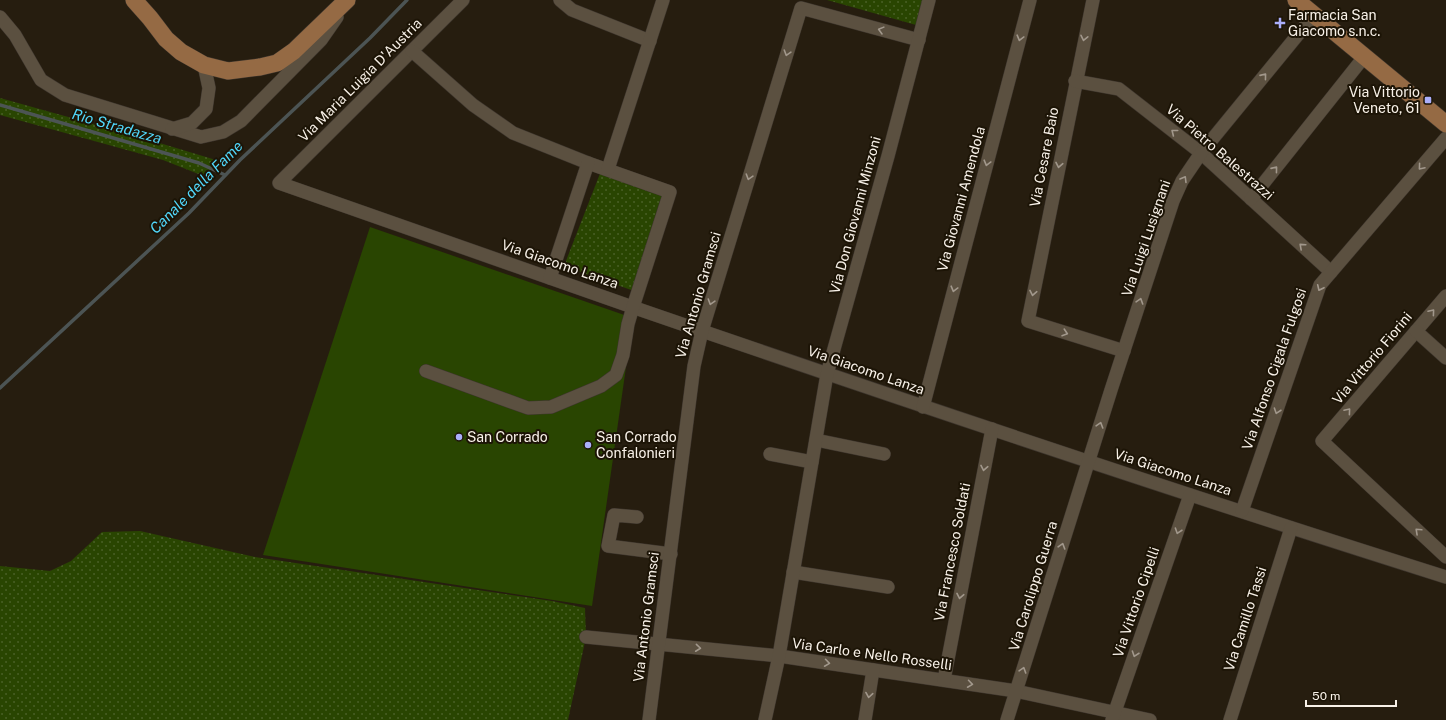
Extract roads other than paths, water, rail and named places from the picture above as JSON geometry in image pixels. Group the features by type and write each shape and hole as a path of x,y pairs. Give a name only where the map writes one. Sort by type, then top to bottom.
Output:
{"main road":[{"path":"134,0 166,39 181,52 204,65 228,71 260,67 277,63 294,51 347,0"},
{"path":"147,0 150,18"},
{"path":"1296,0 1446,124"}],"street":[{"path":"0,17 15,36 27,59 41,80 65,95 200,137 223,132 241,121 321,40 347,0"},
{"name":"Via Maria Luigia D'Austria","path":"279,182 463,0"},
{"path":"560,0 572,10 650,41"},
{"path":"608,169 663,0"},
{"name":"Via Don Giovanni Minzoni","path":"765,720 779,656 828,374 929,0"},
{"name":"Via Giovanni Amendola","path":"924,407 1030,0"},
{"name":"Via Cesare Baio","path":"1093,0 1028,321 1124,351"},
{"name":"Via Antonio Gramsci","path":"649,720 694,366 702,331 801,8 919,40"},
{"name":"Via Luigi Lusignani","path":"1088,462 1173,201 1182,181 1201,153 1314,15"},
{"path":"412,50 473,104 513,133 588,163 670,192 633,307 628,324 623,355 616,375 601,386 551,407 528,408 426,371"},
{"path":"1251,199 1364,57"},
{"path":"172,129 192,123 206,109 209,88 204,65"},
{"name":"Via Pietro Balestrazzi","path":"1076,81 1119,89 1201,153 1331,272"},
{"name":"Via Alfonso Cigala Fulgosi","path":"1242,511 1320,285 1446,138"},
{"path":"550,278 588,163"},
{"name":"Via Giacomo Lanza","path":"279,182 633,307 924,407 1088,462 1446,577"},
{"name":"Via Vittorio Fiorini","path":"1446,296 1322,441 1446,557"},
{"path":"1416,331 1446,358"},
{"name":"Via Francesco Soldati","path":"944,680 992,430"},
{"path":"816,440 884,454"},
{"path":"770,454 812,462"},
{"name":"Via Carolippo Guerra","path":"1007,720 1088,462"},
{"name":"Via Vittorio Cipelli","path":"1113,716 1190,495"},
{"path":"637,517 614,515 608,546 671,554"},
{"name":"Via Camillo Tassi","path":"1230,720 1291,528"},
{"path":"793,572 888,587"},
{"name":"Via Carlo e Nello Rosselli","path":"586,637 779,656 944,680 1016,691 1113,716 1150,720"},
{"path":"865,720 873,670"}],"waterway":[{"name":"Canale della Fame","path":"0,388 189,213 240,160 370,38 407,0"},
{"name":"Rio Stradazza","path":"0,105 199,163 225,175"}],"place":[{"name":"Farmacia San Giacomo s.n.c.","path":"1280,23"},
{"name":"Via Vittorio Veneto, 61","path":"1428,100"},
{"name":"San Corrado","path":"459,437"},
{"name":"San Corrado Confalonieri","path":"588,445"}]}
